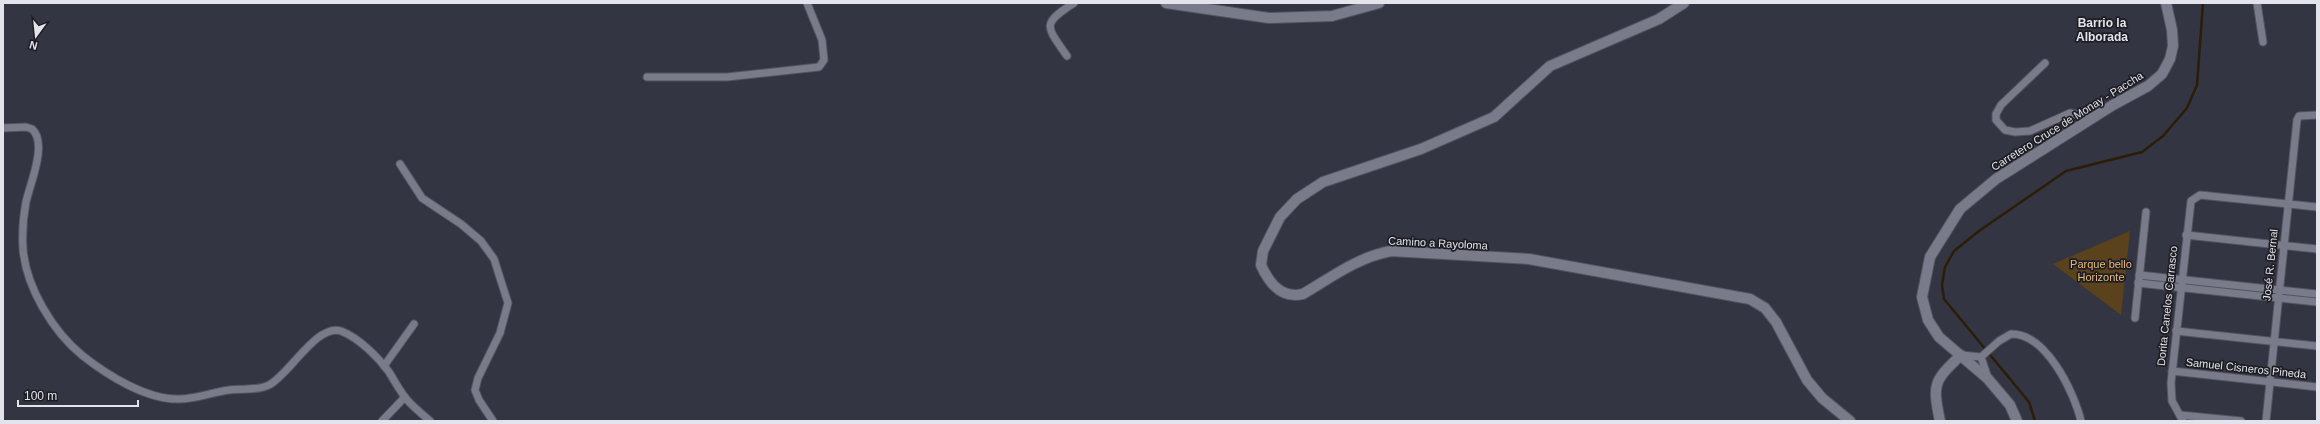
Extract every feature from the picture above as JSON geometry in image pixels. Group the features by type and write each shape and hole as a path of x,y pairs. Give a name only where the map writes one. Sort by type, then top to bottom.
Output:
{"street":[{"path":"647,77 727,77 819,68 824,60 822,40 807,3"},
{"path":"1067,56 1050,32 1049,25 1052,19 1074,3"},
{"path":"1166,3 1269,18 1332,16 1379,3"},
{"name":"Camino a Rayoloma","path":"1684,3 1659,19 1550,66 1494,117 1422,149 1323,182 1297,199 1280,218 1263,252 1261,265 1274,287 1286,294 1295,296 1302,294 1356,261 1373,254 1391,251 1529,259 1750,298 1766,308 1776,322 1807,380 1822,398 1850,421"},
{"name":"Carretero Cruce de Monay - Paccha","path":"2017,421 2010,405 1988,379 1934,331 1924,309 1922,297 1930,257 1947,229 1966,205 1996,179 2092,118 2148,86 2162,74 2170,59 2173,46 2172,30 2166,3"},
{"path":"2257,3 2263,42"},
{"path":"2045,63 2001,105 1996,114 1996,120 2005,130 2015,132 2030,131 2070,113 2092,118"},
{"name":"José R. Bernal","path":"2266,421 2273,341 2297,120 2299,116 2317,115"},
{"path":"3,128 26,127 32,129 38,138 38,158 23,222 23,250 29,276 36,294 50,318 72,345 82,355 114,378 151,394 170,399 182,399 227,390 267,386 283,375 321,334 330,330 340,330 362,345 384,366 405,397 430,421"},
{"path":"400,164 422,198 462,224 481,241 494,259 508,303 500,333 478,378 475,390 479,400 493,421"},
{"name":"Dorita Canelos Carrasco","path":"2182,418 2171,396 2172,371 2189,204 2195,197 2200,195 2288,204"},
{"path":"2288,204 2317,207"},
{"path":"2135,318 2146,212"},
{"path":"2186,235 2317,250"},
{"path":"2139,275 2278,294 2317,302"},
{"path":"2138,283 2180,288 2278,294 2317,294"},
{"path":"384,366 414,324"},
{"path":"2176,331 2317,346"},
{"path":"1982,357 1994,345 2011,334 2024,336 2037,345 2065,381 2073,395 2081,421"},
{"path":"1940,421 1936,403 1937,382 1939,376 1961,355 1982,357"},
{"path":"1982,357 1988,379"},
{"name":"Samuel Cisneros Pineda","path":"2172,371 2317,387"},
{"path":"382,421 405,397"},
{"path":"2182,418 2241,421"}],"green space":[{"name":"Parque bello Horizonte","path":"2130,231 2121,315 2053,264"}],"waterway":[{"path":"2035,421 2029,402 1944,299 1942,285 1945,267 1954,251 1979,231 2066,171 2142,152 2163,136 2187,108 2197,85 2203,3"}],"district":[{"name":"Barrio la Alborada","path":"2102,30"}]}
